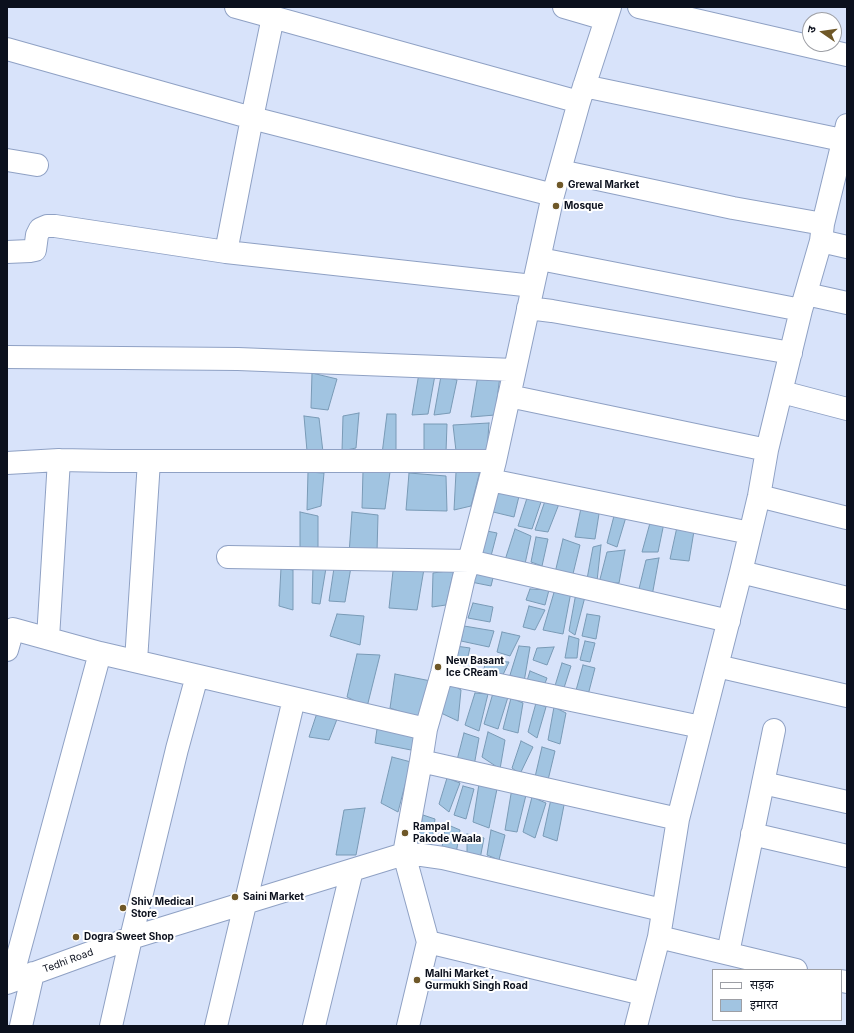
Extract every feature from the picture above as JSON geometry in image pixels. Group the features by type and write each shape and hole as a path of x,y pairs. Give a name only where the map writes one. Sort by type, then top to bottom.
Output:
{"street":[{"path":"236,7 582,94 845,132 841,178 822,232 803,302 767,450 759,496 741,572 678,819 662,910 659,937 643,994 636,1026"},
{"path":"408,1026 428,942 404,854 422,761 426,729 442,673 464,577 493,470 553,195 582,94 608,13 564,7"},
{"path":"639,7 847,54"},
{"path":"226,252 273,17"},
{"path":"7,49 252,118 553,195"},
{"path":"7,160 37,165"},
{"path":"560,171 733,208 822,232 847,247"},
{"path":"7,252 34,250 37,235 40,229 47,226 55,226 226,252 533,286"},
{"path":"540,259 803,302 847,303"},
{"path":"528,308 791,353"},
{"path":"7,357 238,358 514,370"},
{"path":"782,392 847,409"},
{"path":"509,396 767,450"},
{"path":"7,463 59,460 149,461 493,470 750,533"},
{"path":"48,638 59,460"},
{"path":"136,662 149,461"},
{"path":"759,496 847,518"},
{"path":"228,557 469,562 729,621"},
{"path":"741,572 847,598"},
{"path":"7,650 10,628 136,662 426,729"},
{"path":"9,982 100,653"},
{"path":"717,666 847,696"},
{"path":"442,673 701,727"},
{"path":"112,1026 130,938 177,749 197,676"},
{"path":"216,1026 294,698"},
{"path":"728,954 774,730"},
{"path":"422,761 678,819"},
{"path":"762,783 847,802"},
{"path":"752,834 847,856"},
{"name":"Tedhi Road","path":"9,982 130,938 404,854 422,854 443,858 662,910"},
{"path":"314,1026 352,870"},
{"path":"659,937 792,969"},
{"path":"428,942 643,994"},
{"path":"20,1026 33,973"}],"building":[{"path":"312,373 337,379 328,410 311,408"},
{"path":"419,373 435,375 428,414 412,415"},
{"path":"478,375 500,376 495,415 471,417"},
{"path":"441,376 457,380 450,413 434,415"},
{"path":"359,413 356,448 342,451 343,416"},
{"path":"387,414 396,414 396,454 382,454"},
{"path":"304,416 319,418 323,452 307,451"},
{"path":"489,423 487,452 456,451 453,425"},
{"path":"424,424 447,424 446,452 424,455"},
{"path":"363,471 390,472 385,509 362,508"},
{"path":"480,471 471,506 454,510 456,472"},
{"path":"308,472 324,473 321,506 307,510"},
{"path":"409,473 446,476 447,511 406,510"},
{"path":"494,486 520,492 514,517 489,511"},
{"path":"528,495 542,499 532,529 518,526"},
{"path":"546,498 559,504 548,532 535,530"},
{"path":"581,508 599,514 595,539 575,537"},
{"path":"300,512 318,516 318,549 300,549"},
{"path":"352,512 378,515 377,552 349,554"},
{"path":"615,512 626,517 617,547 607,543"},
{"path":"650,523 664,523 658,552 642,552"},
{"path":"677,527 694,531 689,561 670,559"},
{"path":"515,529 531,536 525,564 505,560"},
{"path":"482,530 497,533 491,556 476,554"},
{"path":"536,537 548,539 542,566 531,562"},
{"path":"563,539 580,545 572,578 554,577"},
{"path":"601,545 597,581 587,579 593,547"},
{"path":"625,550 619,583 599,583 607,552"},
{"path":"659,558 652,596 638,593 646,560"},
{"path":"313,566 326,568 320,604 312,603"},
{"path":"351,567 345,602 329,601 334,568"},
{"path":"281,568 293,570 293,610 279,606"},
{"path":"424,569 417,610 389,608 393,571"},
{"path":"454,570 446,605 432,607 433,573"},
{"path":"471,572 494,574 491,586 471,582"},
{"path":"530,589 549,590 545,605 526,600"},
{"path":"555,589 571,592 563,634 543,630"},
{"path":"576,593 586,593 575,635 569,631"},
{"path":"473,603 493,607 490,622 468,618"},
{"path":"529,606 545,610 535,630 523,627"},
{"path":"337,614 364,616 360,645 330,636"},
{"path":"587,614 600,616 596,639 582,636"},
{"path":"464,626 494,631 489,647 461,641"},
{"path":"502,632 520,636 510,656 497,652"},
{"path":"569,636 579,639 577,658 565,658"},
{"path":"585,641 595,643 590,662 580,660"},
{"path":"456,646 470,648 464,672 451,667"},
{"path":"519,646 530,647 524,682 510,675"},
{"path":"554,647 547,665 533,660 537,648"},
{"path":"357,654 380,655 367,707 347,697"},
{"path":"486,661 509,662 501,679 482,676"},
{"path":"562,663 571,666 563,691 554,689"},
{"path":"583,665 595,668 588,695 575,694"},
{"path":"530,671 547,678 544,686 526,684"},
{"path":"395,674 431,681 422,719 390,708"},
{"path":"447,681 461,690 458,721 441,713"},
{"path":"475,693 488,694 479,731 465,725"},
{"path":"493,693 508,697 498,729 484,724"},
{"path":"511,698 523,703 518,733 503,729"},
{"path":"536,703 546,707 537,738 528,732"},
{"path":"554,707 566,713 560,744 548,740"},
{"path":"317,713 339,714 329,740 309,737"},
{"path":"377,729 417,736 411,750 375,743"},
{"path":"488,732 505,740 500,769 482,757"},
{"path":"464,733 479,738 474,766 457,760"},
{"path":"521,741 533,747 520,774 512,768"},
{"path":"542,747 555,751 548,780 535,777"},
{"path":"392,757 411,762 398,812 381,803"},
{"path":"447,778 460,783 449,812 439,804"},
{"path":"479,784 497,789 489,828 473,822"},
{"path":"463,786 474,789 466,819 454,815"},
{"path":"512,788 526,795 517,832 505,830"},
{"path":"532,797 546,803 535,838 523,832"},
{"path":"551,799 565,800 557,841 543,836"},
{"path":"365,808 356,855 336,855 344,810"},
{"path":"423,815 435,819 431,850 417,845"},
{"path":"446,824 460,830 456,854 442,847"},
{"path":"491,830 505,835 499,860 487,855"},
{"path":"467,834 484,838 480,859 467,853"}],"place":[{"name":"Grewal Market","path":"560,185"},
{"name":"Mosque","path":"556,206"},
{"name":"New Basant Ice CReam","path":"438,667"},
{"name":"Rampal Pakode Waala","path":"405,833"},
{"name":"Saini Market","path":"235,897"},
{"name":"Shiv Medical Store","path":"123,908"},
{"name":"Dogra Sweet Shop","path":"76,937"},
{"name":"Malhi Market , Gurmukh Singh Road","path":"417,980"}]}
